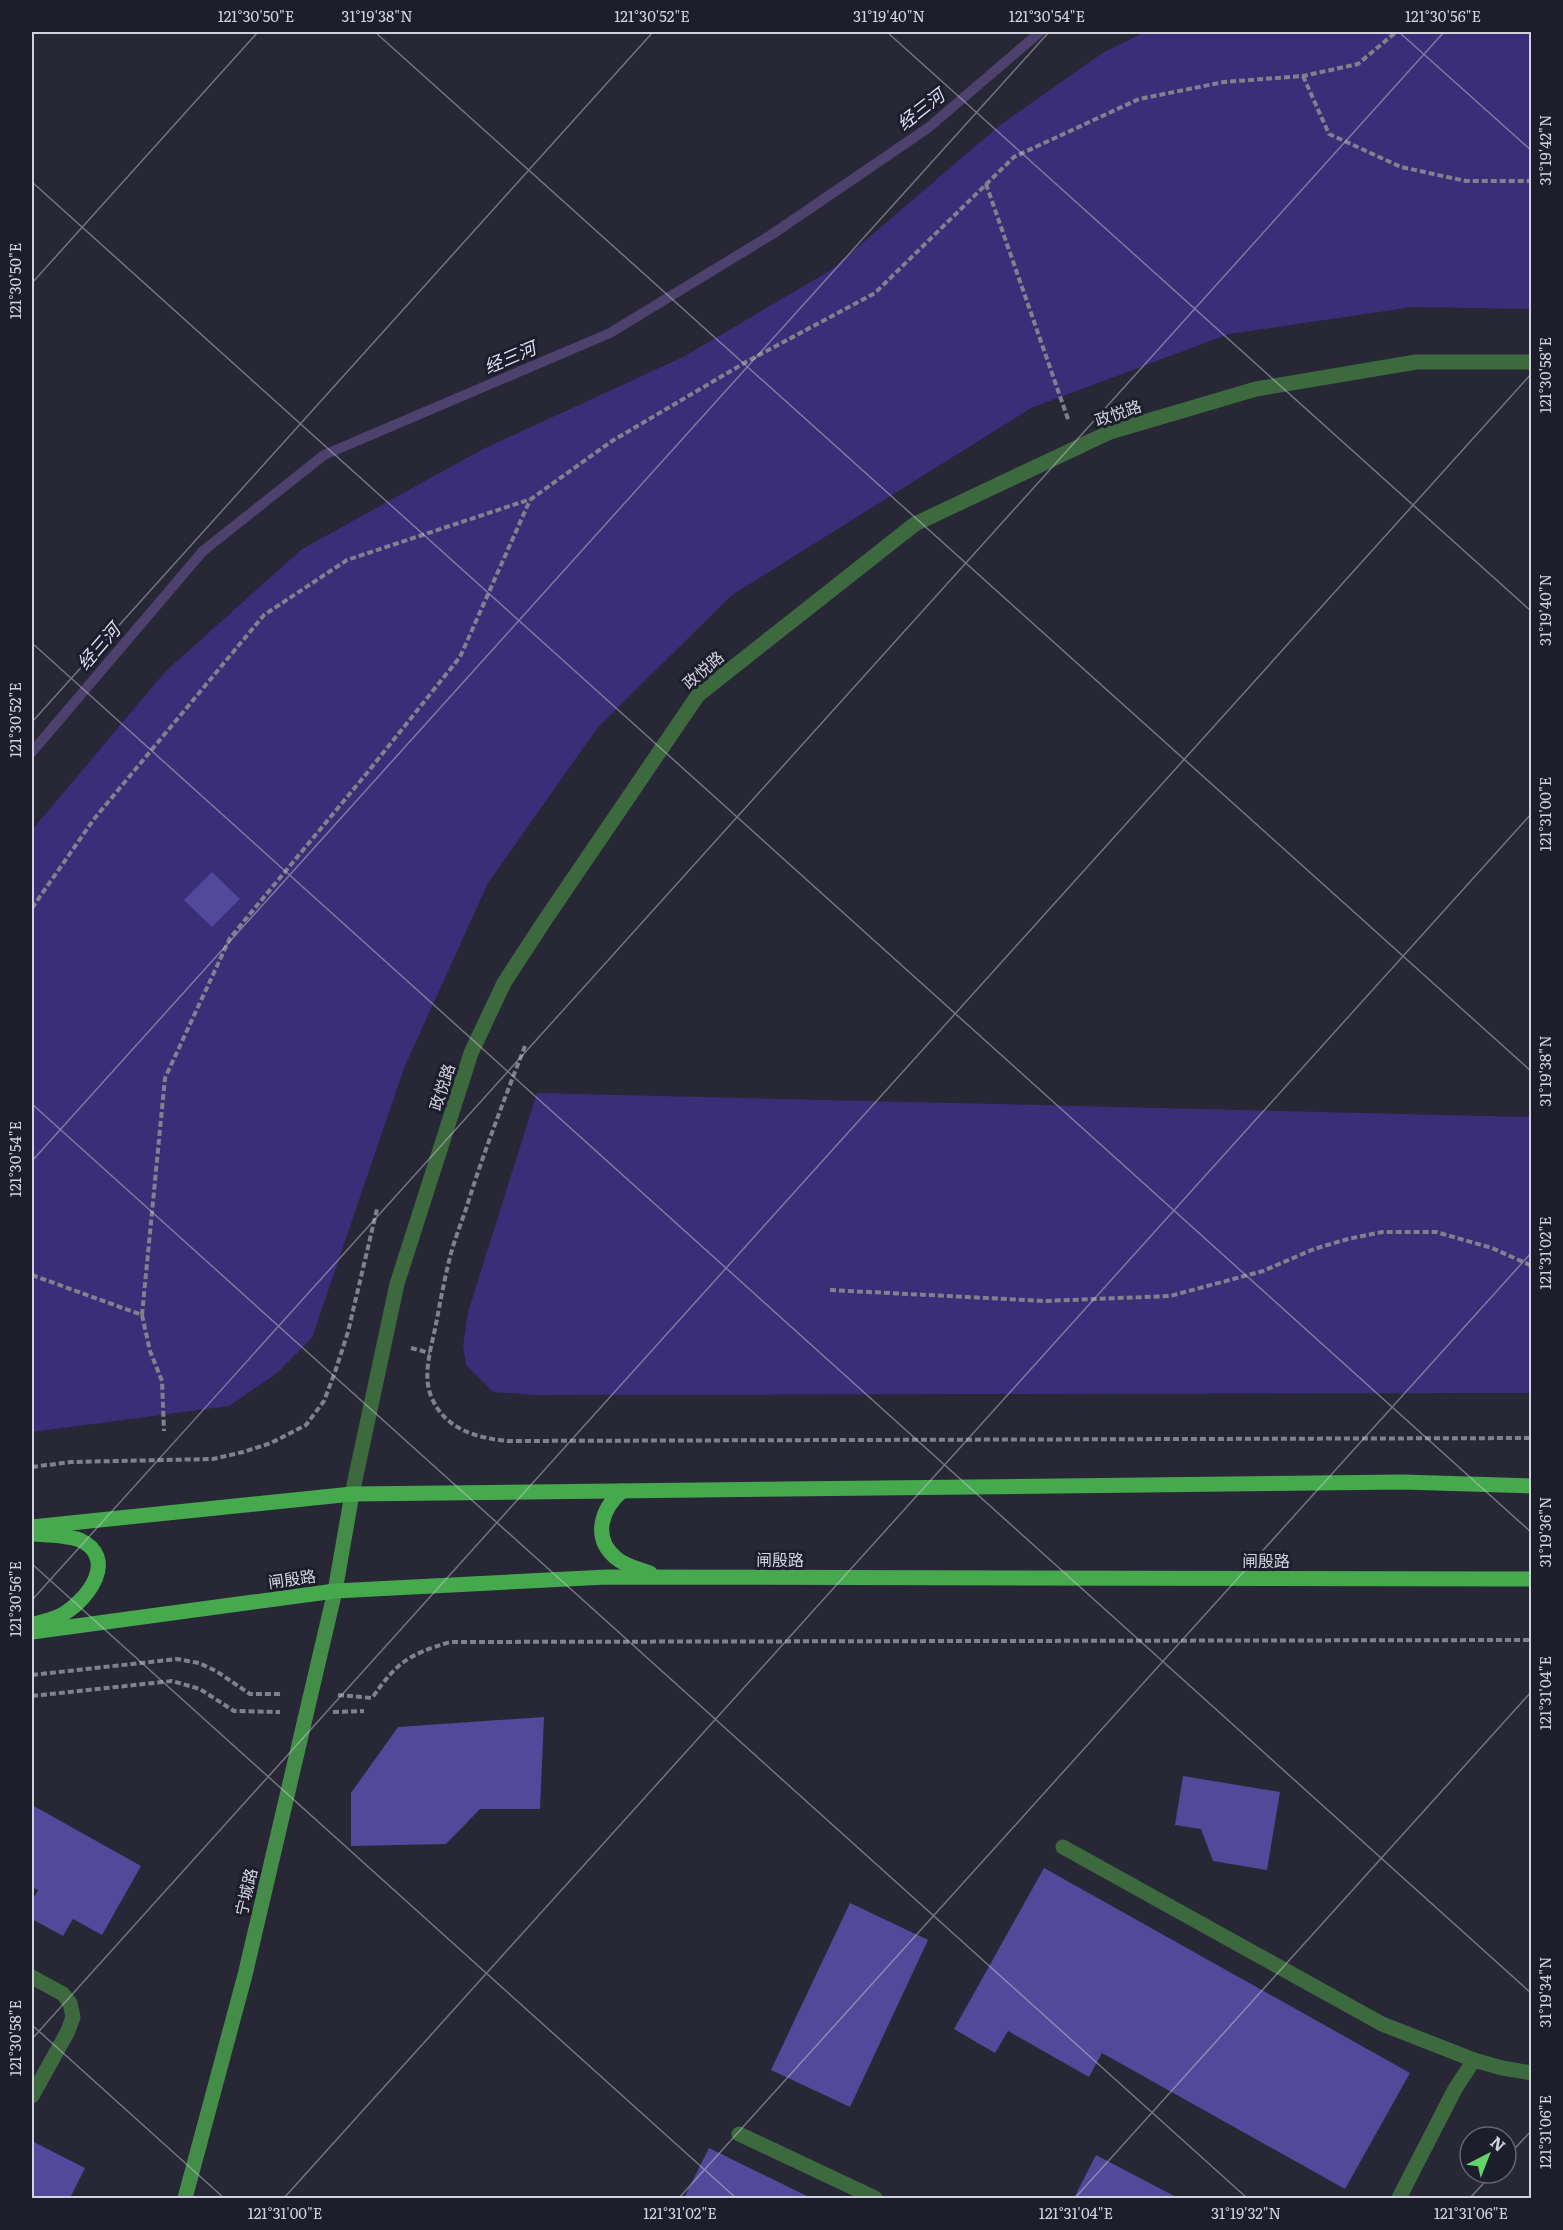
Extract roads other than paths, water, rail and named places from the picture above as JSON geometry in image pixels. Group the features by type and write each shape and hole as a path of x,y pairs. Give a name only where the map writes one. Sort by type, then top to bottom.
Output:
{"main road":[{"path":"32,1527 352,1494 1403,1482 1532,1486"},
{"path":"622,1491 610,1501 604,1517 601,1533 606,1546 617,1559 664,1578"},
{"path":"32,1534 79,1540 95,1551 99,1564 93,1583 80,1603 63,1615 32,1625"},
{"name":"闸殷路","path":"32,1632 335,1592 607,1577 1532,1579"}],"street":[{"name":"政悦路","path":"352,1494 397,1284 471,1053 504,983 698,695 915,524 1110,432 1256,389 1416,362 1532,362"},
{"name":"宁城路","path":"185,2199 245,1975 335,1592 352,1494"},
{"path":"1063,1847 1382,2024 1474,2060 1532,2073"},
{"path":"32,1977 63,1994 70,2003 73,2017 68,2031 32,2096"},
{"path":"1398,2199 1455,2089 1474,2060"},
{"path":"739,2134 875,2199"}],"waterway":[{"name":"经三河","path":"32,752 203,551 324,455 610,333 771,235 928,128 1040,32"}]}
